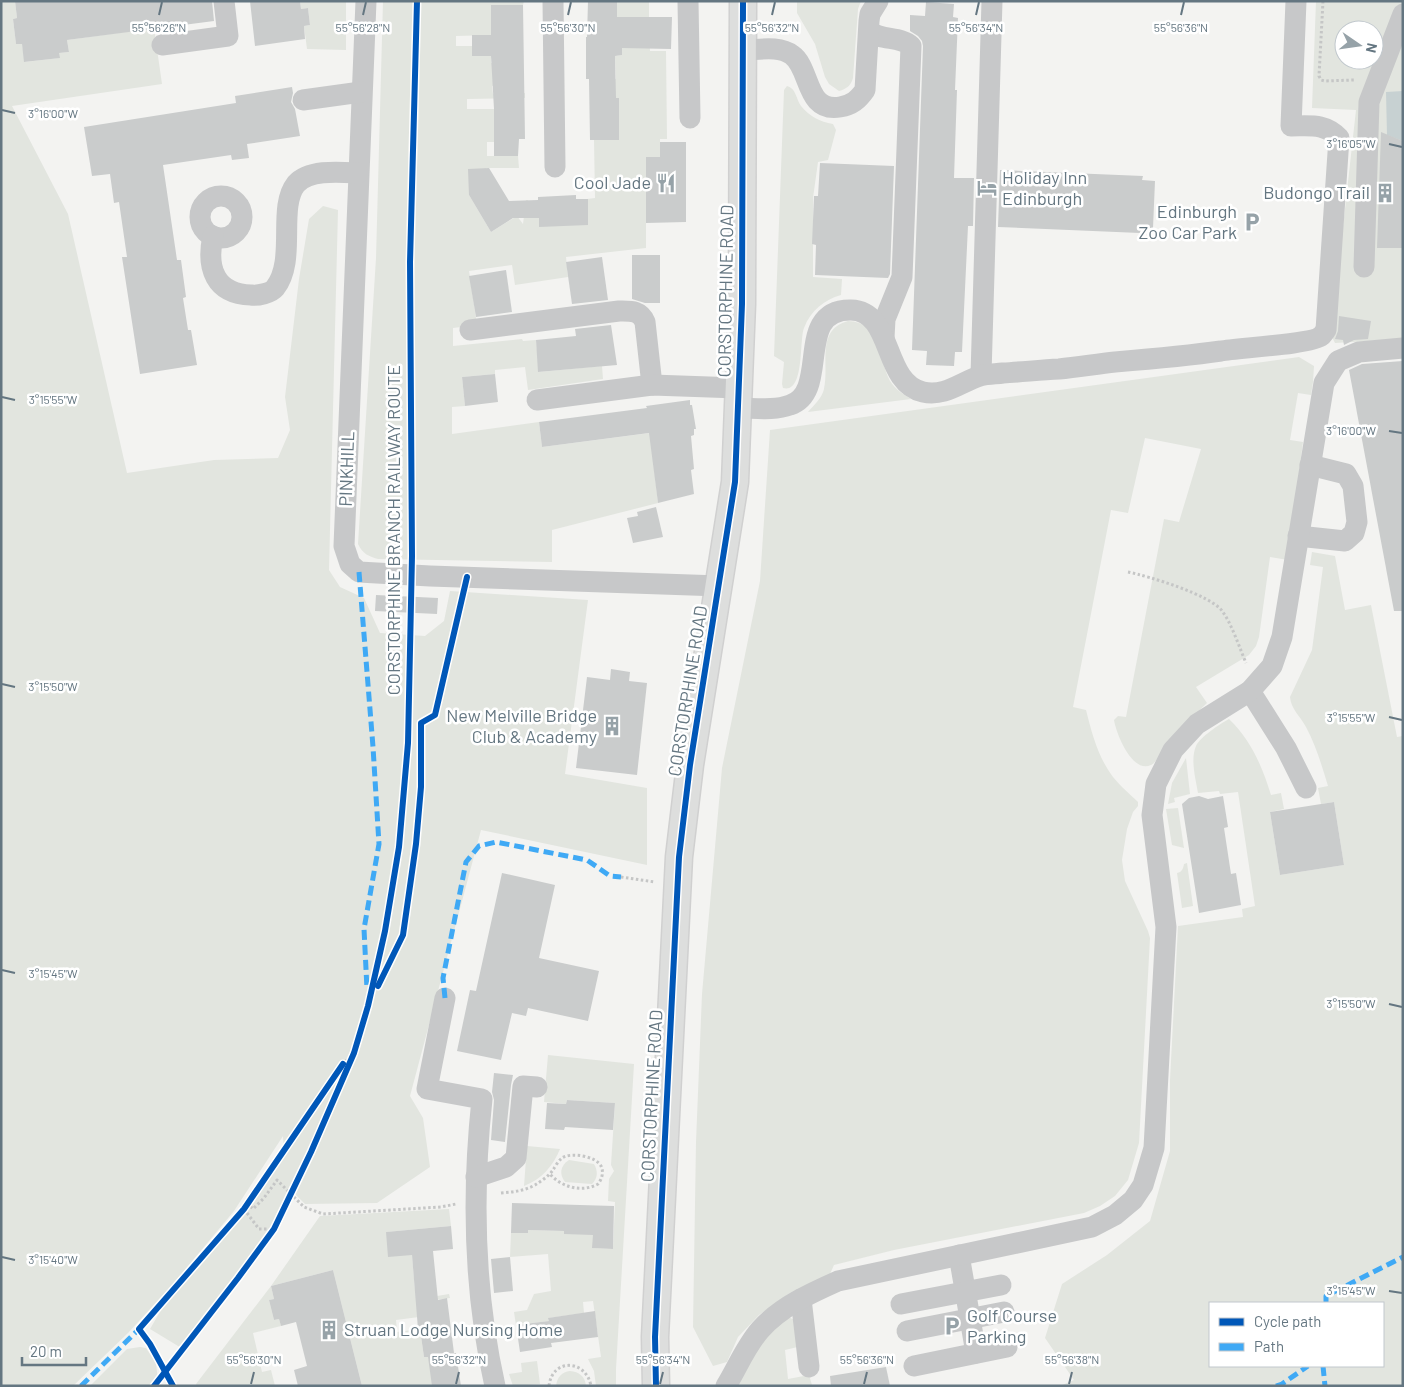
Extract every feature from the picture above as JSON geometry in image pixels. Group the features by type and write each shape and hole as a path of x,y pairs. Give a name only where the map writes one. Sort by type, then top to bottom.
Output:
{"main road":[{"name":"CORSTORPHINE ROAD","path":"656,1386 655,1337 677,885 690,765 720,586 735,482 742,243 743,1"}],"street":[{"path":"162,45 228,36 224,1"},
{"name":"PINKHILL","path":"366,1 344,546 350,564 359,572 720,586"},
{"path":"553,1 555,167"},
{"path":"688,1 690,118"},
{"path":"743,50 777,50 793,55 799,62 811,92 816,99 826,105 837,108 850,105 859,99 865,90 870,14 878,1"},
{"path":"981,375 992,1"},
{"path":"538,400 652,385 738,398 778,408 792,405 809,388 812,376 813,352 817,337 828,317 837,312 849,310 859,311 867,315 877,326 884,338 900,377 914,390 926,393 942,393 981,375 1185,356 1234,348 1314,340 1321,337 1326,330 1339,138 1332,130 1322,127 1291,126 1296,1"},
{"path":"1364,267 1369,102 1403,14"},
{"path":"869,31 875,36 906,42 911,46 902,277 885,319 884,338"},
{"path":"303,100 361,92"},
{"path":"212,236 210,251 212,266 214,274 222,287 239,295 257,296 274,290 284,273 289,196 297,183 310,176 329,172 358,173"},
{"path":"470,330 619,311 635,311 646,322 652,385"},
{"path":"726,1386 760,1330 800,1299 838,1281 1092,1227 1115,1215 1132,1200 1143,1185 1154,1148 1166,927 1152,814 1156,784 1173,750 1197,724 1253,688 1272,666 1282,637 1324,383 1338,361 1359,352 1403,348"},
{"path":"1298,536 1345,541 1354,533 1356,522 1353,486 1346,474 1310,465"},
{"path":"1253,688 1306,788"},
{"path":"445,998 428,1089 482,1099 477,1142 477,1236 483,1311 495,1386"},
{"path":"476,1177 513,1163 516,1158 523,1086 537,1087"},
{"path":"959,1256 976,1353"},
{"path":"901,1304 1001,1285"},
{"path":"800,1299 810,1367"},
{"path":"907,1331 1004,1312"},
{"path":"914,1366 1007,1347"}],"path":[{"path":"1323,1 1319,76 1321,80 1377,79"},
{"path":"1128,572 1153,577 1213,602 1222,611 1253,688"},
{"path":"621,877 677,885"},
{"path":"342,1080 356,1045"},
{"path":"173,1386 150,1344 139,1329 244,1209 342,1065 354,1053"},
{"path":"247,1203 253,1209 277,1180 304,1207 323,1214"},
{"path":"288,1198 295,1182"},
{"path":"244,1209 259,1229 275,1226"},
{"path":"268,1236 275,1226"},
{"path":"549,1386 552,1376 556,1371 572,1365 587,1374 591,1386"},
{"path":"158,1381 168,1368"}],"shaded area":[{"path":"1,1 15,1 17,18 13,19 16,44 22,44 25,62 59,58 59,53 69,52 67,40 154,28 162,84 12,106 68,214 127,473 214,460 278,458 290,430 285,397 299,279 309,219 323,206 338,210 329,570 340,587 364,598 380,633 425,636 444,621 450,591 588,600 565,774 647,788 647,865 481,830 410,1096 423,1118 430,1167 377,1203 305,1204 291,1190 274,1229 183,1349 150,1329 172,1291 244,1209 284,1151 283,1136 234,1211 173,1284 128,1333 73,1386 1,1386"},
{"path":"300,1 346,1 346,50 307,49 304,26 310,25 308,8 301,9"},
{"path":"383,1 524,1 523,5 491,5 491,35 456,36 456,46 472,46 472,56 491,56 491,63 497,63 497,85 492,86 493,94 525,93 525,98 467,99 467,109 494,109 494,142 487,142 487,156 518,156 519,168 486,168 486,184 469,195 491,232 517,216 523,224 526,200 528,200 528,218 588,225 587,199 595,198 594,140 619,139 619,98 610,98 608,79 616,79 615,56 622,55 622,47 649,28 650,51 666,51 667,139 660,139 660,157 646,158 646,248 566,257 568,277 515,285 512,265 469,271 477,325 453,328 453,346 522,339 523,341 536,340 539,372 602,366 603,379 528,390 525,367 495,370 495,374 462,377 465,406 452,407 452,434 539,422 542,447 650,433 658,503 552,530 552,562 378,559 366,554 358,544 376,258"},
{"path":"617,1 649,1 649,17 617,17"},
{"path":"797,1 861,1 858,9 853,78 850,85 844,89 839,91 829,84 825,77 815,44 797,13"},
{"path":"1316,1 1403,1 1403,339 1335,343 1331,335 1356,110 1312,108"},
{"path":"787,86 796,94 801,106 811,116 833,124 836,130 828,160 818,162 813,198 813,277 842,279 841,295 829,300 810,316 804,328 800,365 795,383 790,388 783,388 784,362 774,356 784,90"},
{"path":"1403,91 1403,141 1387,135 1386,92"},
{"path":"848,321 859,323 873,334 890,381 897,389 911,399 808,412 820,398 824,389 827,340 831,332"},
{"path":"1299,357 1314,366 1311,395 1298,393 1290,440 1303,442 1288,560 1270,557 1259,637 1256,646 1249,655 1196,687 1207,703 1173,737 1154,763 1144,766 1137,764 1126,751 1114,720 1118,716 1126,717 1164,519 1179,522 1201,449 1145,438 1128,513 1111,510 1073,707 1086,710 1093,736 1103,761 1116,781 1138,802 1138,806 1133,812 1127,829 1122,860 1125,881 1150,938 1139,1143 1128,1180 1115,1196 1100,1206 1084,1213 894,1250 834,1265 830,1274 790,1293 759,1315 738,1337 727,1362 713,1366 693,1327 696,1142 702,994 722,768 760,581 770,430"},
{"path":"1312,552 1335,556 1345,610 1371,605 1397,737 1403,736 1403,1386 1060,1386 1074,1380 1045,1338 1062,1284 1107,1255 1150,1221 1170,1151 1170,1080 1178,926 1243,917 1242,909 1255,906 1238,792 1220,794 1219,791 1198,793 1193,764 1194,752 1198,742 1229,719 1244,736 1255,754 1271,795 1281,793 1284,809 1270,812 1280,875 1344,865 1334,802 1321,804 1318,788 1328,786 1313,741 1294,709 1290,697 1312,650 1323,567 1310,565"},
{"path":"1186,758 1190,794 1174,798 1175,802 1168,804 1172,783"},
{"path":"1178,808 1184,848 1172,845 1166,809"},
{"path":"1187,863 1193,906 1182,908 1177,873"},
{"path":"548,1055 634,1064 616,1386 596,1386 594,1371 588,1359 601,1357 593,1301 583,1302 584,1313 549,1318 549,1321 516,1325 514,1312 527,1310 534,1294 551,1291 548,1254 510,1257 511,1233 528,1233 528,1230 564,1231 564,1234 593,1234 593,1248 613,1249 615,1202 608,1201 609,1179 614,1171 611,1165 615,1103 567,1100 566,1104 544,1102"},
{"path":"527,1146 560,1149 546,1171 536,1180 524,1186"},
{"path":"569,1160 594,1164 597,1174 592,1184 565,1182 561,1170"},
{"path":"449,1209 451,1226 386,1232 412,1255 415,1290 437,1296 449,1294 450,1298 417,1302 419,1317 396,1320 397,1332 420,1329 424,1357 428,1357 436,1386 362,1386 333,1270 271,1286 320,1216"},
{"path":"271,1286 274,1299 269,1300 274,1320 279,1319 281,1326 253,1333 262,1372 271,1370 275,1386 197,1386 196,1384"},
{"path":"788,1317 802,1323 806,1345 785,1350 788,1379 809,1375 812,1385 732,1386 751,1351"},
{"path":"146,1348 156,1363 158,1381 154,1386 90,1386 127,1349"},
{"path":"537,1361 540,1384 513,1386 509,1374 522,1372 521,1363"},
{"path":"570,1371 581,1375 586,1386 556,1386 560,1375"}],"building":[{"path":"15,1 212,1 214,21 67,40 69,52 59,53 60,58 24,62 22,44 16,44 13,19 17,18"},
{"path":"250,1 300,1 301,9 308,8 310,25 304,26 305,39 255,46"},
{"path":"588,1 617,1 617,17 672,17 671,49 622,48 622,55 615,56 616,98 619,98 619,140 590,140 589,79 586,79"},
{"path":"926,2 954,4 953,17 958,18 954,178 974,178 973,226 968,226 962,352 955,352 954,366 926,365 927,351 912,350 923,46 918,36 910,31 910,15 925,16"},
{"path":"491,5 523,5 525,139 519,139 518,156 494,156 491,56 472,56 472,35 491,35"},
{"path":"292,87 291,102 295,109 300,136 247,144 249,158 232,160 231,155 163,165 177,260 181,260 186,297 183,298 188,330 191,330 197,365 140,374 122,257 127,257 119,202 114,203 110,174 92,176 84,127 236,103 235,96"},
{"name":"Budongo Trail","path":"1381,132 1403,141 1403,248 1377,248"},
{"path":"660,142 686,142 686,222 646,223 646,157 660,157"},
{"path":"820,163 894,166 890,274 888,278 815,275 816,245 812,244 814,196 818,196"},
{"path":"489,168 509,201 538,200 538,197 576,195 576,199 588,199 588,225 539,227 539,218 513,218 491,232 469,195 468,169"},
{"path":"1000,170 1143,176 1142,180 1155,181 1153,228 1141,228 1140,233 998,227"},
{"path":"632,255 660,255 660,303 645,303 632,299"},
{"path":"602,257 608,300 572,304 566,262"},
{"path":"506,270 512,312 476,317 469,276"},
{"path":"1339,316 1371,321 1368,339 1354,340 1344,345 1343,340 1335,339 1338,331"},
{"path":"611,325 617,365 538,372 536,340 576,336 575,329"},
{"path":"1403,361 1403,611 1394,611 1349,370 1362,364"},
{"path":"495,374 498,402 465,406 462,377"},
{"path":"690,400 696,429 694,429 694,435 691,436 694,469 691,470 694,494 658,503 649,433 542,447 539,422 647,408 646,406"},
{"path":"656,507 663,537 633,543 627,518 638,516 637,512"},
{"path":"376,595 438,598 437,614 375,611"},
{"name":"New Melville Bridge Club & Academy","path":"611,669 630,672 629,681 647,683 637,775 576,768 587,677 610,680"},
{"path":"1199,796 1208,799 1223,796 1228,827 1224,828 1231,874 1236,873 1241,905 1199,913 1182,804 1189,798"},
{"path":"1334,802 1344,865 1280,875 1270,812"},
{"path":"502,873 555,885 539,958 599,971 588,1021 528,1008 526,1016 512,1013 501,1060 457,1051 470,990 476,991"},
{"path":"494,1073 513,1075 505,1142 491,1140"},
{"path":"567,1100 615,1103 613,1130 565,1127 564,1130 545,1129 547,1103 566,1104"},
{"path":"512,1203 614,1206 613,1249 592,1248 593,1235 564,1234 564,1231 528,1230 528,1233 511,1233"},
{"path":"451,1226 453,1249 433,1251 438,1300 447,1298 454,1353 456,1353 461,1386 432,1386 428,1357 424,1357 420,1329 418,1329 412,1255 388,1257 386,1232"},
{"path":"510,1257 513,1291 494,1293 491,1259"},
{"name":"Struan Lodge Nursing Home","path":"333,1270 362,1386 298,1386 294,1370 307,1366 296,1322 281,1326 279,1319 274,1320 269,1300 274,1299 271,1286"},
{"path":"595,1311 598,1337 551,1343 552,1347 520,1352 516,1325 549,1321 548,1318"},
{"path":"886,1367 890,1386 831,1386 830,1376"}],"marked path":[{"path":"359,572 379,844 364,929 367,989"},
{"path":"445,998 443,978 466,862 479,846 496,842 587,860 610,876 621,877"},
{"path":"1326,1302 1326,1296 1403,1257"},
{"path":"81,1386 139,1329"},
{"path":"1276,1386 1307,1367"},
{"path":"1323,1367 1325,1386"}],"cycle path":[{"name":"CORSTORPHINE BRANCH RAILWAY ROUTE","path":"154,1386 274,1229 311,1152 354,1053 368,1006 385,931 399,847 408,743 412,556 410,262 417,1"},
{"path":"656,1386 655,1337 679,857 690,765 735,482 742,304 743,1"},
{"path":"378,986 403,935 416,844 421,787 421,723 435,715 467,577"},
{"path":"173,1386 150,1344 139,1329 244,1209 343,1064"}],"place":[{"name":"Cool Jade","path":"666,183"},
{"name":"Holiday Inn Edinburgh","path":"987,188"},
{"name":"Budongo Trail","path":"1385,193"},
{"name":"Edinburgh Zoo Car Park","path":"1252,222"},
{"name":"New Melville Bridge Club & Academy","path":"612,726"},
{"name":"Golf Course Parking","path":"952,1326"},
{"name":"Struan Lodge Nursing Home","path":"329,1330"}]}
